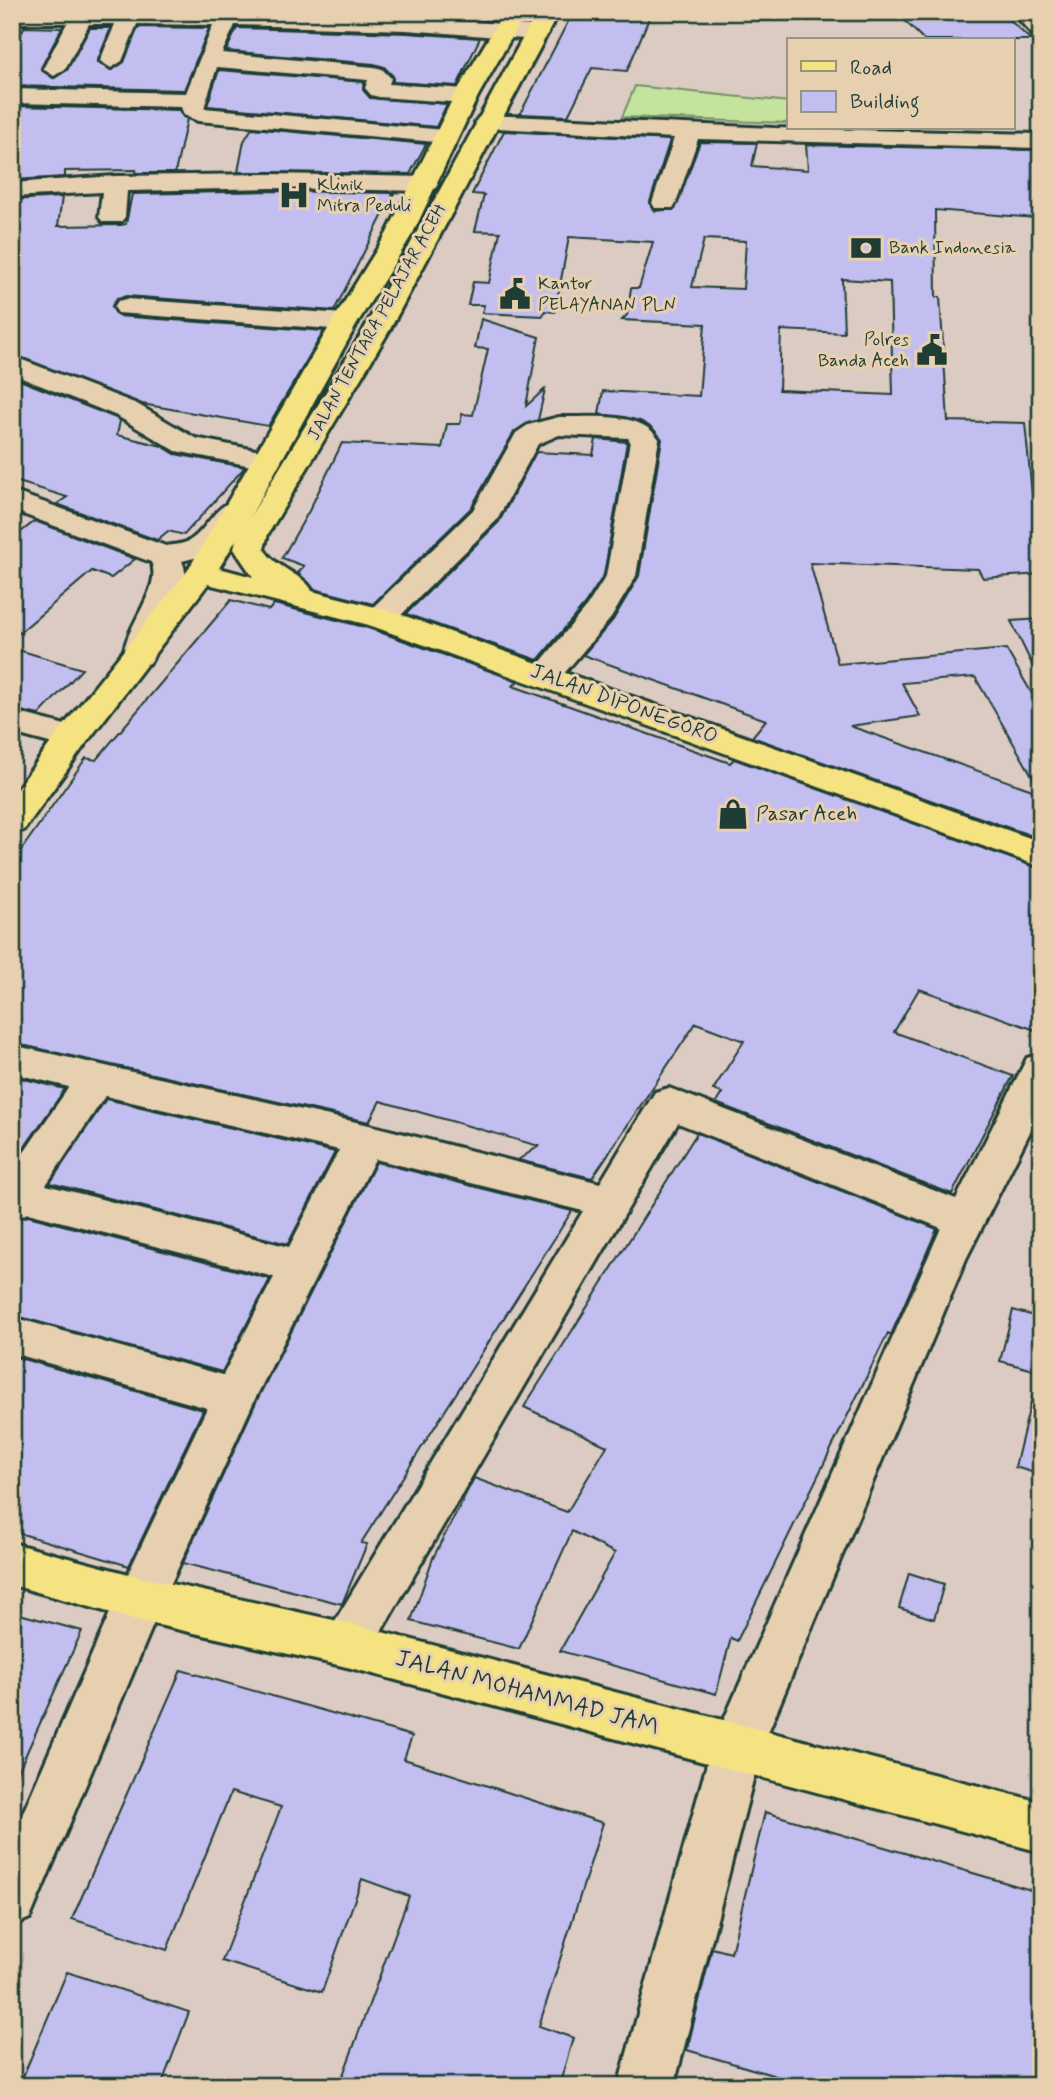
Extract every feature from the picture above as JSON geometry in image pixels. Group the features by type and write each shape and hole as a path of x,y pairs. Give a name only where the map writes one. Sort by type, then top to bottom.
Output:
{"main road":[{"name":"JALAN TENTARA PELAJAR ACEH","path":"12,822 72,738 201,573 247,498 345,322 400,233 426,184 466,96 510,21"},
{"name":"JALAN TENTARA PELAJAR ACEH","path":"319,604 260,568 249,550 253,534 275,502 376,331 542,22"},
{"path":"400,233 428,233"},
{"name":"JALAN DIPONEGORO","path":"201,573 380,618 1041,855"},
{"name":"JALAN MOHAMMAD JAM","path":"12,1564 139,1599 347,1645 1041,1827"}],"street":[{"path":"1023,12 1041,30"},
{"path":"15,15 317,16 542,22"},
{"path":"54,69 91,15"},
{"path":"215,16 208,60 192,110 198,114 447,136"},
{"path":"111,61 129,17"},
{"path":"208,60 374,74 380,78 376,88 379,90 466,96"},
{"path":"12,96 196,100"},
{"path":"487,122 688,132 1041,141"},
{"path":"664,203 688,132"},
{"path":"12,190 115,183 334,180 426,184"},
{"path":"112,217 115,183"},
{"path":"127,307 345,322"},
{"path":"12,363 127,410 186,445 266,460"},
{"path":"380,618 486,514 526,439 538,430 559,426 624,428 638,432 645,439 621,576 600,611 545,676"},
{"path":"12,500 164,556 199,548 247,498"},
{"path":"138,656 143,629 171,581 173,571 164,556"},
{"path":"12,722 72,738"},
{"path":"12,1059 203,1106 477,1165 609,1202"},
{"path":"646,2086 736,1749 965,1220 989,1177 1041,1068"},
{"path":"95,1080 15,1199 302,1267"},
{"path":"347,1645 669,1103 965,1220"},
{"path":"12,1900 139,1599 234,1397 365,1139"},
{"path":"12,1335 234,1397"}],"green space":[{"path":"635,86 787,102 787,123 622,117"}],"building":[{"path":"355,12 492,12 488,20"},
{"path":"573,12 650,16 627,71 592,68 568,116 520,114"},
{"path":"896,12 1001,12 1031,40 1014,38 922,38"},
{"path":"24,27 62,28 41,68 53,78 67,70 90,28 111,28 97,62 112,70 124,62 138,27 209,28 184,90 12,86 12,54"},
{"path":"237,28 480,38 457,86 393,82 393,76 384,67 374,64 226,51"},
{"path":"219,70 364,82 363,90 370,98 447,104 436,127 207,106"},
{"path":"12,106 179,110 187,119 175,173 135,173 136,170 65,171 65,177 12,180"},
{"path":"252,128 426,144 410,174 238,172 244,141"},
{"path":"504,131 670,140 650,202 655,211 675,209 700,142 757,143 752,166 808,170 806,145 1035,150 1035,218 935,210 936,297 940,297 948,421 1025,423 1035,525 1041,524 1041,574 983,578 978,569 810,563 838,664 1006,649 1041,709 1041,791 975,677 902,683 920,716 850,726 1041,793 1041,839 752,737 766,720 583,655 613,620 639,576 662,439 652,428 640,421 599,414 603,391 699,396 705,324 622,320 627,315 631,288 639,288 653,242 569,237 555,312 544,311 543,316 482,313 484,305 468,305 473,282 489,283 500,232 475,231 484,195 472,194","holes":["704,239 746,241 743,289 692,287","842,279 890,282 893,395 779,390 781,330 844,333"]},
{"path":"271,191 394,193 334,311 127,296 117,298 112,306 118,316 324,331 268,426 142,404 12,354 12,200 62,197 58,226 121,225 126,224 132,194"},
{"path":"481,319 539,337 526,406 545,389 538,420 514,432 471,508 373,604 314,589 298,573 304,566 282,558 309,511 342,443 442,448 447,424 460,424 462,414 473,415 488,349 475,348"},
{"path":"12,377 116,418 120,421 117,435 162,446 175,454 245,467 184,535 168,531 157,540 57,504 67,497 12,480"},
{"path":"596,439 627,442 604,575 585,604 538,660 406,614 499,522 536,452 593,455"},
{"path":"35,521 135,559 111,578 92,571 12,639 12,539"},
{"path":"231,600 269,610 274,604 368,628 518,681 513,686 730,763 734,759 1041,869 1041,1032 919,989 894,1032 1013,1076 952,1194 716,1103 722,1093 713,1090 744,1041 696,1023 592,1178 518,1160 539,1146 380,1101 369,1122 12,1043 12,863 86,758 96,760"},
{"path":"1041,619 1041,683 1011,621"},
{"path":"12,648 82,669 39,715 12,709"},
{"path":"12,1076 65,1089 12,1165"},
{"path":"106,1099 335,1152 288,1244 50,1183"},
{"path":"697,1133 937,1229 891,1335 888,1333 737,1641 731,1638 716,1694 560,1651 615,1553 572,1531 519,1649 411,1621 433,1558 474,1478 567,1512 607,1446 524,1407"},
{"path":"376,1162 572,1211 361,1543 367,1544 342,1604 183,1563 256,1402"},
{"path":"28,1216 270,1279 222,1372 12,1315 12,1228 17,1220"},
{"path":"1013,1310 1041,1318 1041,1372 1000,1361"},
{"path":"12,1356 203,1410 129,1566 12,1531"},
{"path":"1032,1397 1041,1398 1041,1475 1015,1467"},
{"path":"909,1573 944,1584 934,1619 899,1608"},
{"path":"12,1612 82,1631 12,1785"},
{"path":"181,1670 412,1736 404,1759 603,1823 539,2026 573,2038 559,2086 339,2086 409,1896 362,1879 322,1992 222,1961 281,1807 231,1792 167,1950 72,1919"},
{"path":"765,1812 1041,1893 1041,2086 810,2086 687,2050 712,1948 731,1953"},
{"path":"67,1972 189,2012 161,2086 19,2086"}],"place":[{"name":"Klinik Mitra Peduli","path":"294,195"},
{"name":"Bank Indonesia","path":"866,248"},
{"name":"Kantor PELAYANAN PLN","path":"515,294"},
{"name":"Polres Banda Aceh","path":"932,350"},
{"name":"Pasar Aceh","path":"733,814"}]}
